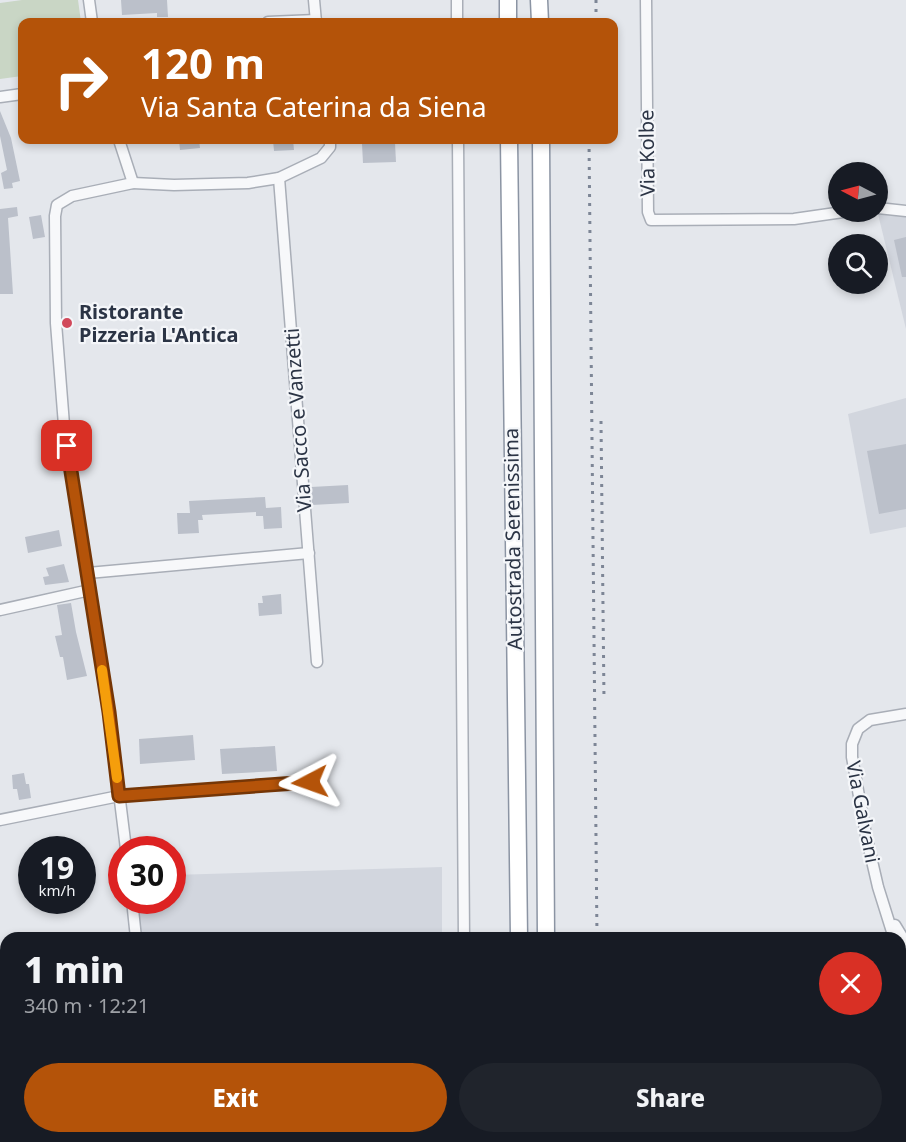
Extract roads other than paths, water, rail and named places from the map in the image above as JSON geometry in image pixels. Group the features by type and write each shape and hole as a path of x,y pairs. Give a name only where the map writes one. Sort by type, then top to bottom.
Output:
{"highway":[{"path":"508,0 508,18"},
{"path":"539,0 540,18"},
{"name":"Autostrada Serenissima","path":"509,144 519,932"},
{"name":"Autostrada Serenissima","path":"541,144 546,932"}],"street":[{"path":"89,0 91,18"},
{"path":"314,0 316,18"},
{"path":"457,0 457,18"},
{"name":"Via Kolbe","path":"646,0 648,212 651,220 794,219 828,214"},
{"path":"0,98 18,95"},
{"path":"120,144 133,183"},
{"path":"124,836 109,712 64,425 56,323 55,216 57,205 72,196 133,183 174,185 248,183 279,178 321,158 330,144"},
{"path":"458,144 464,932"},
{"name":"Via Sacco e Vanzetti","path":"279,178 317,662"},
{"path":"888,209 906,212"},
{"path":"88,573 309,553"},
{"path":"0,610 90,590"},
{"name":"Via Galvani","path":"892,932 878,887 866,835 852,757 852,744 858,729 870,720 906,714"},
{"path":"0,820 119,796 310,782"},
{"name":"Via Galvani","path":"886,909 900,932"},
{"path":"133,914 135,932"}],"railway":[{"path":"596,0 596,18"},
{"path":"589,144 597,932"},
{"path":"601,421 604,700"}],"place":[{"name":"Ristorante Pizzeria L'Antica","path":"67,323"}]}
